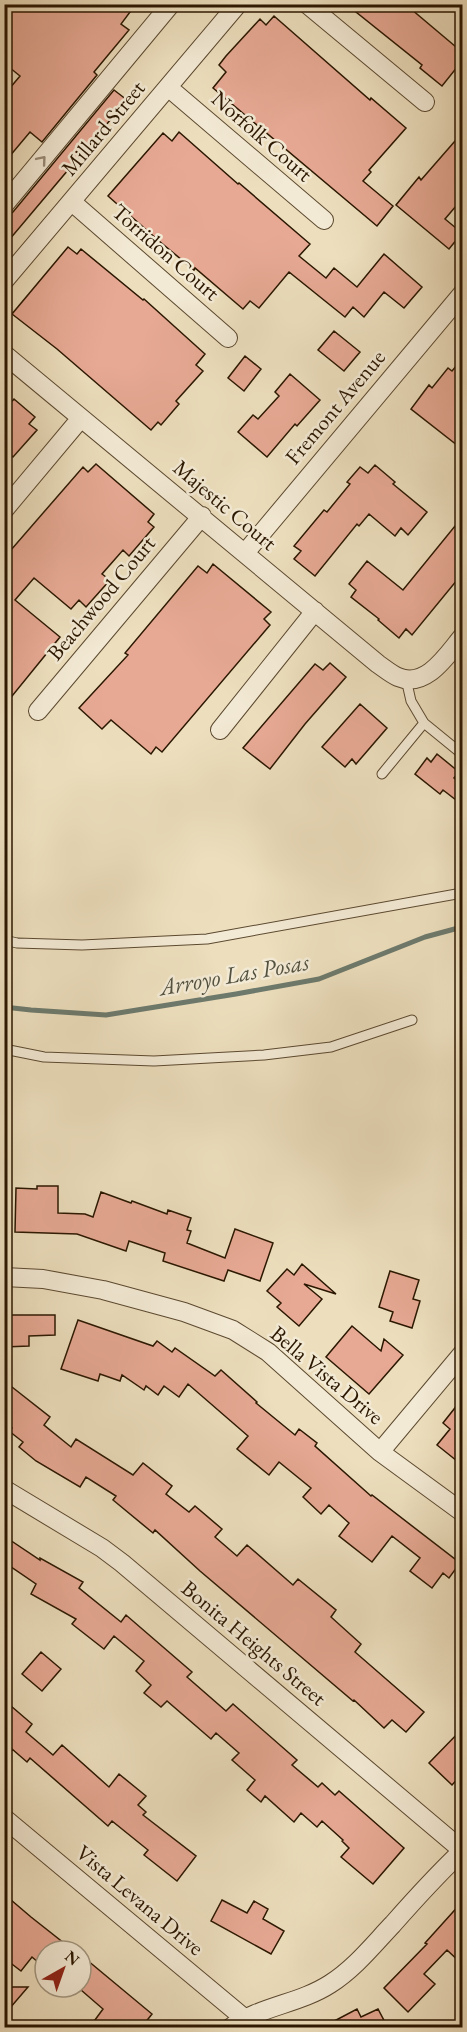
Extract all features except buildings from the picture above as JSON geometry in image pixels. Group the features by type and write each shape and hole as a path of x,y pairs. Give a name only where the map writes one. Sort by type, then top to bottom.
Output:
{"street":[{"path":"4,206 171,4"},
{"name":"Millard Street","path":"4,281 238,4"},
{"path":"307,4 425,102"},
{"name":"Norfolk Court","path":"169,88 324,220"},
{"name":"Torridon Court","path":"72,202 228,338"},
{"name":"Fremont Avenue","path":"245,553 462,294"},
{"name":"Majestic Court","path":"4,354 378,664 398,677 414,678"},
{"path":"4,510 81,418"},
{"name":"Beachwood Court","path":"38,711 202,516"},
{"path":"220,730 315,611"},
{"path":"414,678 436,668 462,637"},
{"name":"Bella Vista Drive","path":"4,1277 43,1279 103,1290 184,1312 233,1330 268,1352 380,1452 462,1512"},
{"path":"380,1452 462,1354"},
{"name":"Bonita Heights Street","path":"4,1489 78,1533 122,1563 462,1850"},
{"name":"Vista Levana Drive","path":"4,1818 237,2023"},
{"path":"237,2023 312,1994 357,1963 462,1850"}],"lane":[{"path":"414,678 411,701 424,723 462,754"},
{"path":"382,774 424,723"},
{"path":"4,940 17,943 82,945 207,939 462,893"},
{"path":"4,1049 44,1057 154,1061 264,1054 331,1047 412,1020"}],"waterway":[{"name":"Arroyo Las Posas","path":"4,1007 106,1015 236,994 319,979 425,937 462,927"}]}
